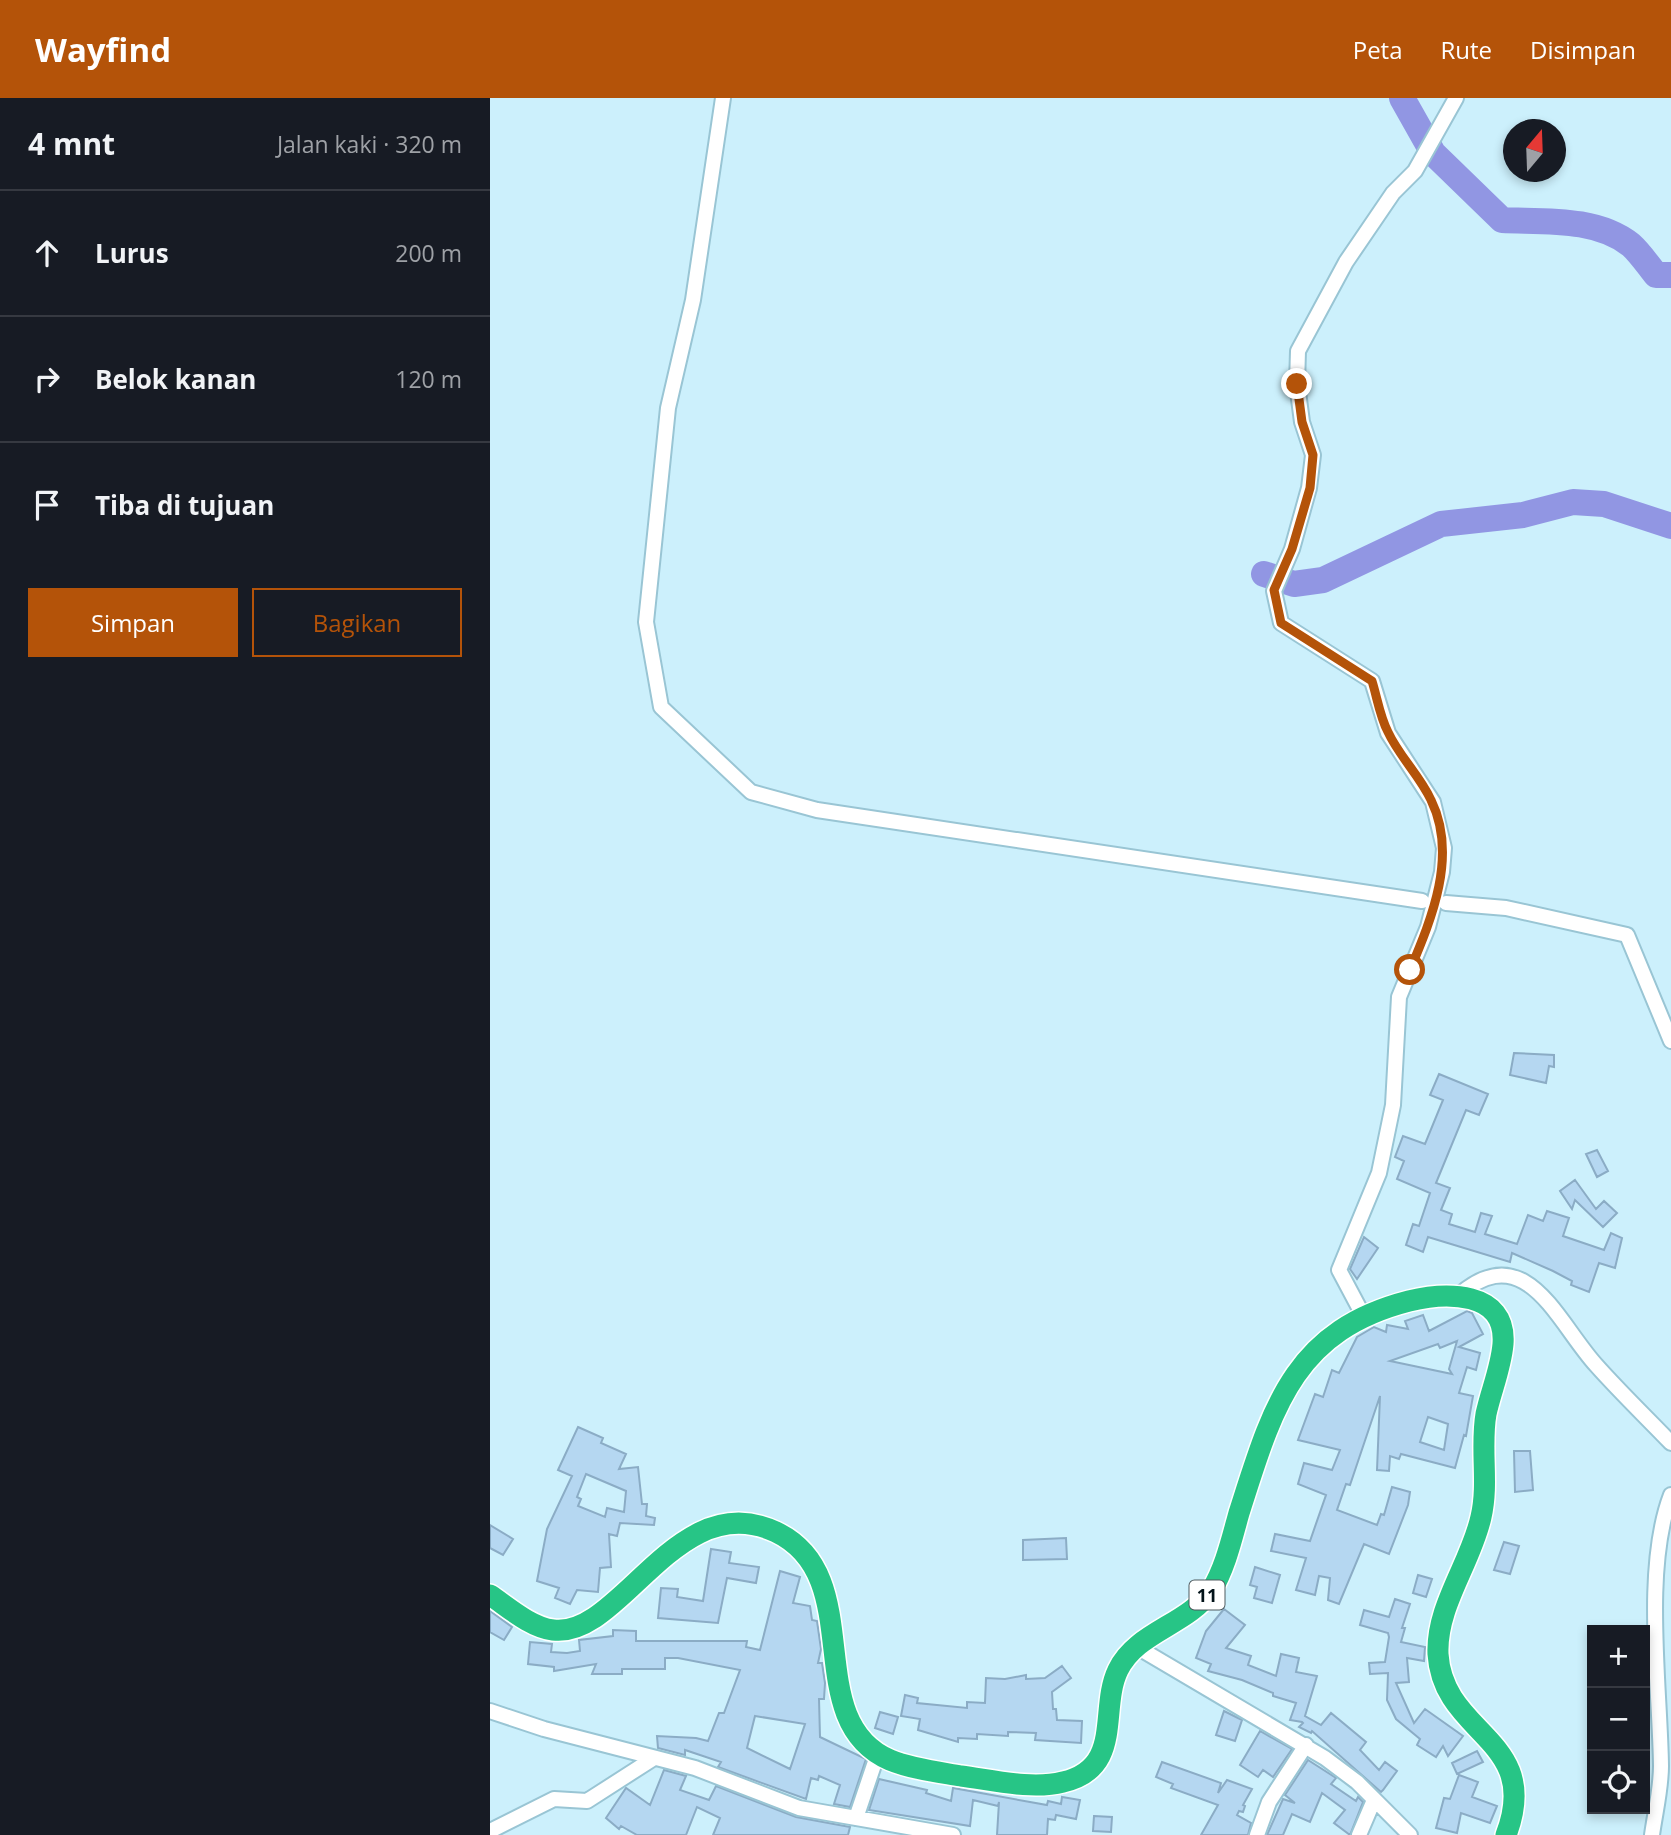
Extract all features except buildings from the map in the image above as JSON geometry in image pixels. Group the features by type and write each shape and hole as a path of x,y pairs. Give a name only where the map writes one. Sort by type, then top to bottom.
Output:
{"highway":[{"name":"11","path":"490,1595 544,1628 571,1629 602,1611 671,1550 700,1533 743,1523 777,1532 797,1546 821,1583 830,1606 837,1676 844,1704 856,1731 878,1753 890,1760 936,1772 1000,1782 1065,1782 1088,1769 1104,1748 1109,1730 1113,1682 1119,1667 1137,1647 1185,1615 1212,1589 1275,1413 1289,1383 1319,1344 1364,1317 1409,1301 1442,1294 1459,1295 1486,1305 1497,1315 1504,1341 1484,1429 1481,1518 1445,1613 1438,1650 1444,1680 1460,1708 1499,1750 1514,1779 1513,1811 1506,1835"}],"street":[{"path":"723,98 693,300 668,408 646,622 661,707 751,792 817,810 1422,901"},
{"path":"1364,1317 1339,1270 1379,1173 1393,1105 1399,997 1428,927 1442,872 1444,848 1433,802 1388,733 1372,681 1281,623 1274,590 1292,549 1310,488 1313,455 1302,422 1297,384 1298,351 1346,262 1392,192 1415,171 1456,98"},
{"path":"1446,903 1506,908 1627,935 1671,1041"},
{"path":"1459,1295 1477,1280 1489,1275 1504,1275 1531,1285 1560,1315 1594,1363 1671,1443"},
{"path":"1652,1835 1661,1770 1657,1654 1659,1532 1671,1495"},
{"path":"1137,1647 1306,1745 1347,1773 1410,1835"},
{"path":"490,1711 544,1729 695,1768 799,1808 953,1835"},
{"path":"1257,1835 1269,1802 1306,1745"},
{"path":"856,1818 878,1753"},
{"path":"490,1831 554,1799 587,1801 654,1758"},
{"path":"1359,1835 1374,1800"}],"waterway":[{"path":"1402,98 1433,153 1502,220 1552,221 1602,230 1631,245 1656,275 1671,275"},
{"path":"1264,574 1294,584 1323,580 1441,524 1523,515 1573,502 1604,504 1671,526"}],"route":[{"path":"1297,384 1302,422 1313,455 1310,488 1292,549 1274,590 1281,623 1372,681 1388,733 1433,802 1444,848 1442,872 1428,927 1410,970"}]}
